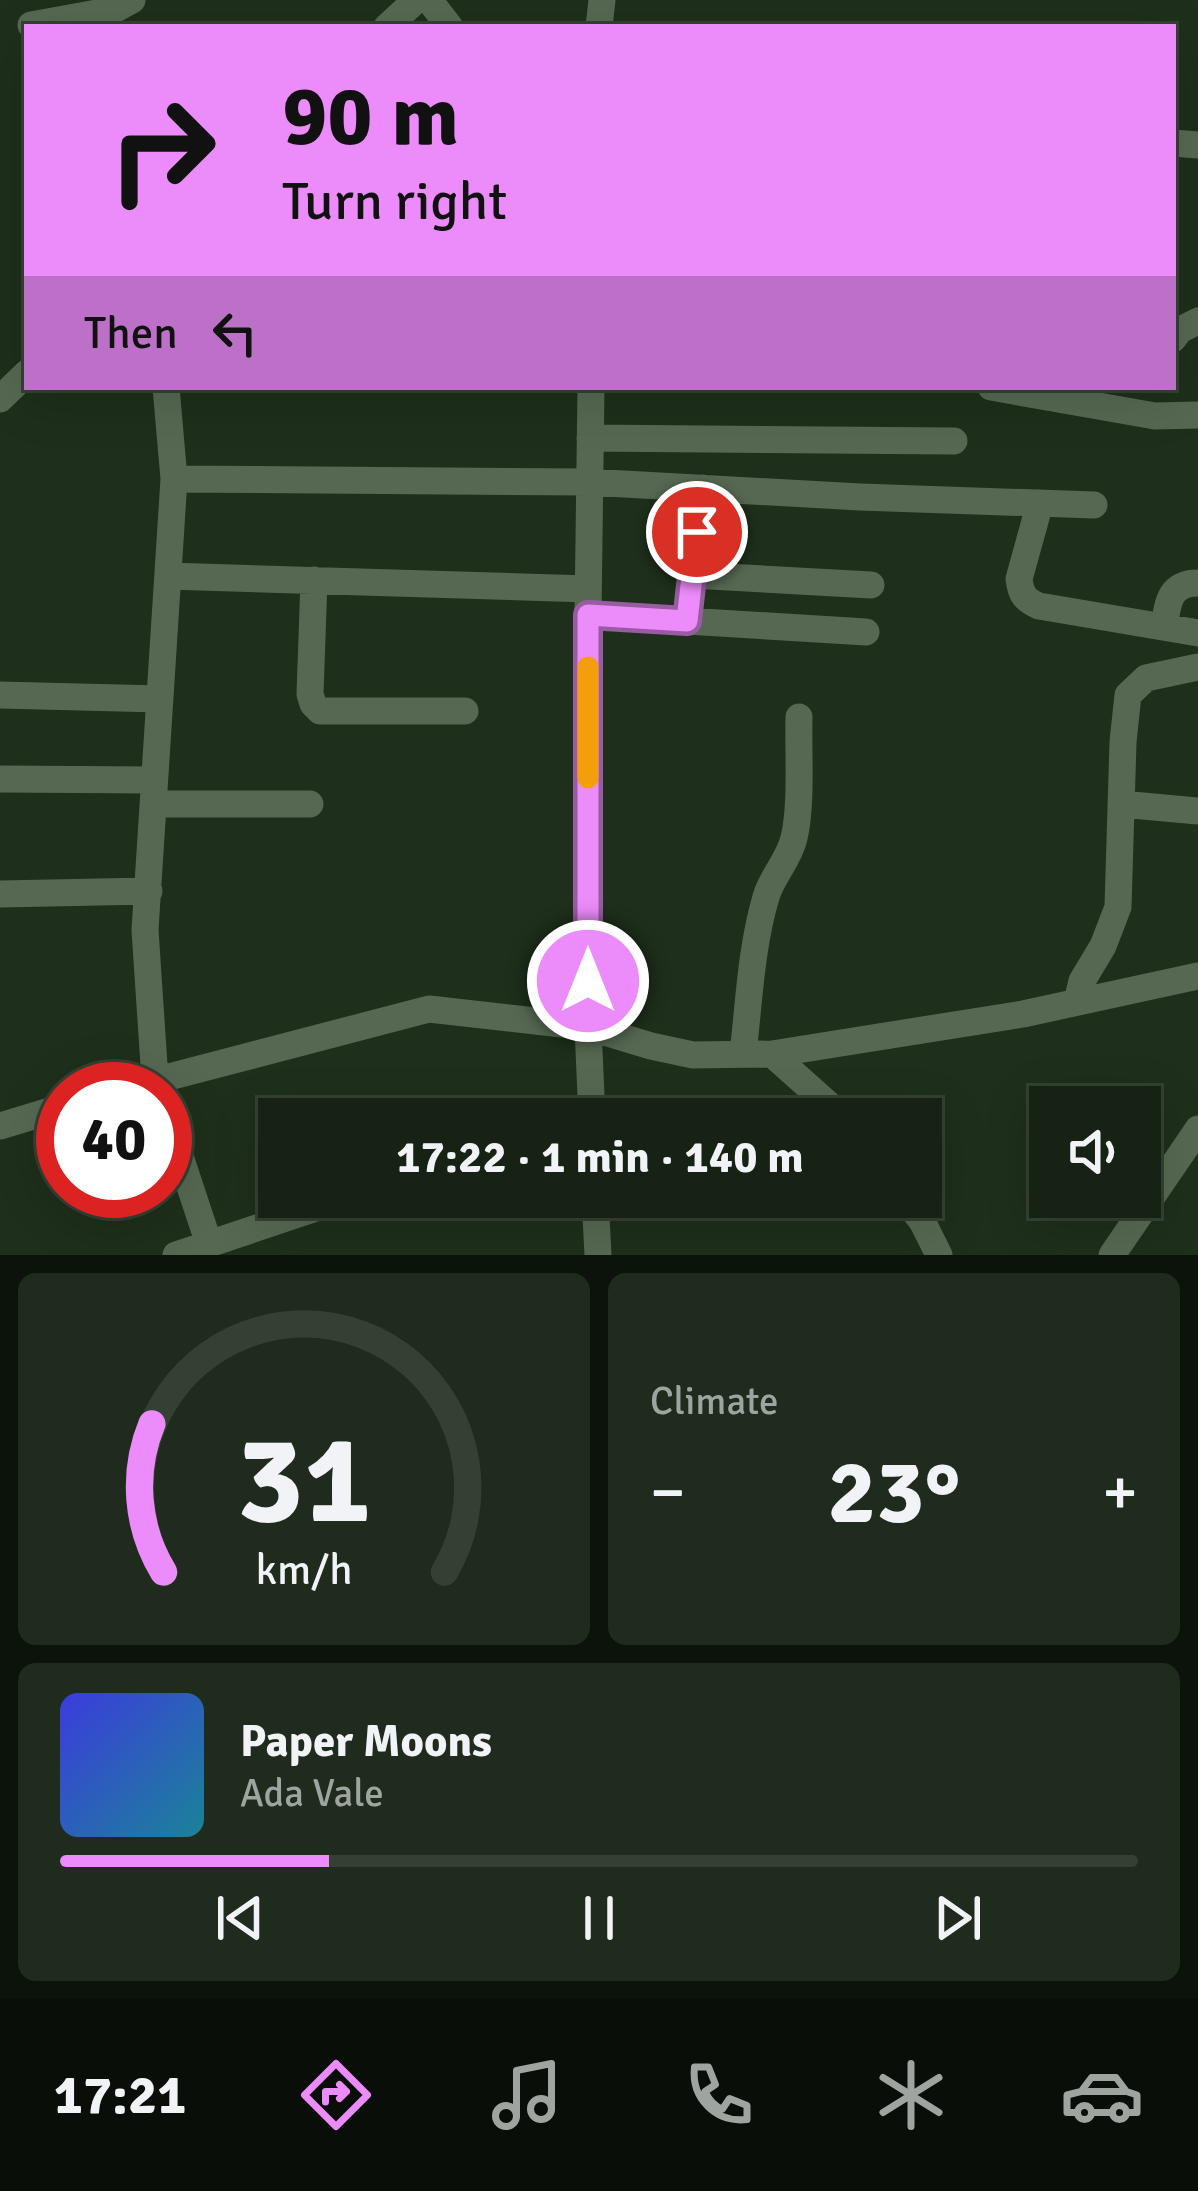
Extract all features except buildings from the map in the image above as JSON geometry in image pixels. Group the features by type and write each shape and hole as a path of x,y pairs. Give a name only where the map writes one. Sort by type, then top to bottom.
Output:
{"street":[{"path":"30,17 114,10 132,0"},
{"path":"391,24 416,0"},
{"path":"428,0 448,24"},
{"path":"0,399 24,376"},
{"path":"154,1062 145,930 174,479 166,390"},
{"path":"591,390 591,1098"},
{"path":"1008,390 1155,416 1198,415"},
{"path":"1155,416 1159,390"},
{"path":"590,438 954,441"},
{"path":"174,479 588,482 1094,505"},
{"path":"687,621 702,488"},
{"path":"1040,502 1018,579 1027,601 1198,633"},
{"path":"692,575 871,585"},
{"path":"168,576 314,580 588,602 687,621 866,632"},
{"path":"314,580 310,694 320,711 465,711"},
{"path":"1164,627 1169,596 1187,583 1198,584"},
{"path":"1077,1002 1082,981 1118,907 1128,694 1146,678 1198,667"},
{"path":"0,695 160,699"},
{"path":"742,1054 764,905 796,828 799,717"},
{"path":"0,779 310,804"},
{"path":"1121,804 1198,811"},
{"path":"0,894 148,891"},
{"path":"192,1074 429,1009 588,1027 693,1055 772,1054 1023,1014 1198,976"},
{"path":"772,1054 821,1098"},
{"path":"0,1126 36,1115"},
{"path":"1112,1255 1198,1129"},
{"path":"192,1195 208,1244"},
{"path":"176,1255 286,1218"},
{"path":"596,1218 598,1255"},
{"path":"920,1218 939,1255"}],"slow traffic":[{"path":"588,667 588,778"}],"route":[{"path":"588,981 588,615 687,621 697,532"}]}
